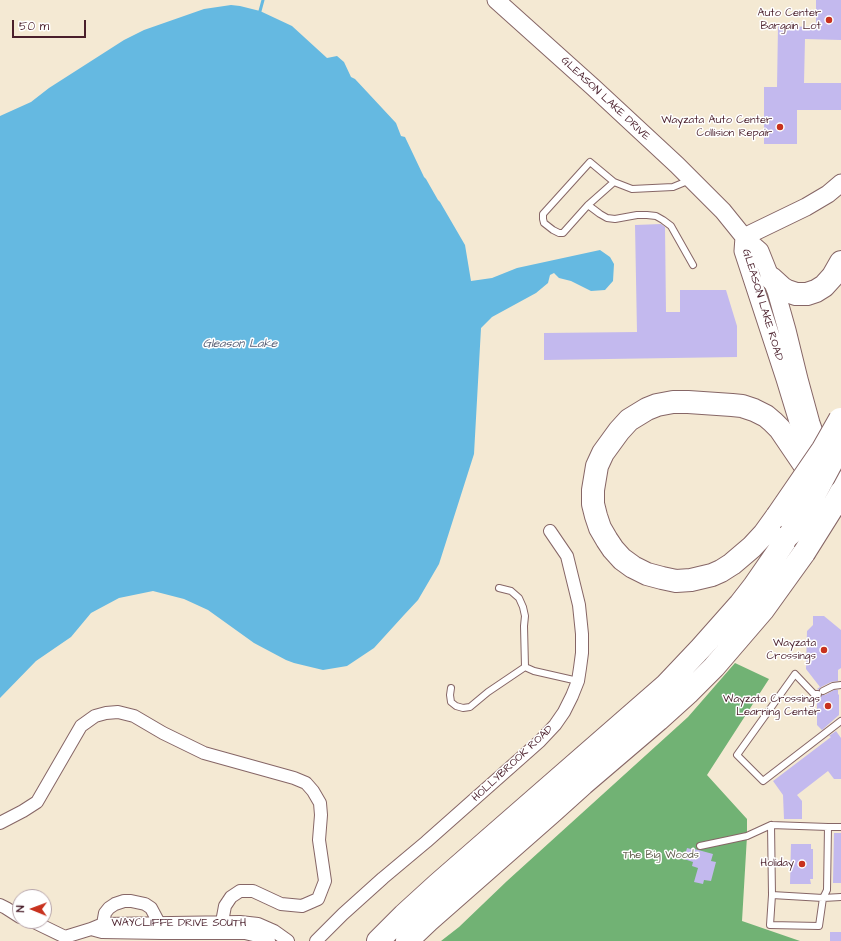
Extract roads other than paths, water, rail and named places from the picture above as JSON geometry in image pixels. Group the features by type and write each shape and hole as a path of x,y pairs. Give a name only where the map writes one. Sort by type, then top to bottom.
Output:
{"highway":[{"path":"771,278 786,291 796,294 807,294 824,286 833,276 841,262"},
{"path":"407,941 583,784 658,720 714,667 764,610 831,510 835,491 811,476 780,429 766,416 754,410 742,406 673,402 657,405 647,409 629,420 619,431 603,453 597,466 593,490 593,504 600,528 606,540 613,549 622,559 633,567 647,574 676,581 691,580 712,575 721,571 752,547 777,516 823,449 840,419"},
{"path":"378,941 438,884 666,685 696,654 754,586 811,501 841,445"},
{"path":"427,941 436,932 480,876"}],"main road":[{"name":"GLEASON LAKE DRIVE","path":"496,0 594,87 691,179 724,211 744,237"},
{"path":"744,237 806,207 828,194 841,183"},
{"name":"GLEASON LAKE ROAD","path":"744,237 760,251 776,291 811,423 835,491 841,516"},
{"name":"GLEASON LAKE ROAD","path":"744,237 743,251 806,448 835,491"}],"street":[{"name":"HOLLYBROOK ROAD","path":"316,941 383,878 540,741 555,726 564,712 578,681 582,653 582,634 579,605 568,556 550,531"},
{"path":"0,823 37,802 81,726 95,716 106,712 118,712 134,716 204,754 294,778 306,783 320,803 321,815 319,840 325,881 318,899 302,906 280,904 253,891 240,891 231,897 225,906 223,927"},
{"path":"102,924 105,914 109,908 124,901 145,904 151,908 159,922"},
{"path":"0,905 12,912"},
{"name":"WAYCLIFFE DRIVE SOUTH","path":"65,939 102,924 159,922 223,927 262,937 269,941"},
{"name":"WAYCLIFFE DRIVE SOUTH","path":"90,929 102,932 162,933 223,927 240,922 258,924 274,931 288,941"},
{"path":"47,929 65,939"}],"lane":[{"path":"614,182 588,205 563,233 553,230 544,223 543,214 590,162 614,182 632,189 673,187 691,179"},
{"path":"588,205 607,218 615,219 637,215 656,216 670,226 693,265"},
{"path":"499,588 511,591 519,598 523,607 525,667"},
{"path":"525,667 534,671 578,681"},
{"path":"451,688 451,702 456,706 470,708 488,692 525,667"},
{"path":"841,685 833,686 814,694 795,674 737,754 763,781 841,721"},
{"path":"772,825 772,895 770,925 819,926 823,898 827,890 828,827"},
{"path":"700,846 747,836 772,825 841,827"},
{"path":"772,895 823,898 841,897"}],"water":[{"name":"Gleason Lake","path":"231,5 260,11 292,26 327,58 337,56 344,62 351,77 355,79 396,123 401,136 405,137 424,177 465,245 471,281 492,278 517,268 600,250 610,257 614,264 613,281 605,290 591,291 571,281 559,278 554,273 550,275 548,283 536,293 492,317 481,328 474,454 439,564 418,600 374,648 347,666 323,670 294,663 254,643 208,610 184,599 153,591 119,598 91,613 71,637 36,661 0,698 0,116 31,102 49,88 124,40 144,30 204,9"}],"waterway":[{"path":"260,11 263,0"}],"place":[{"name":"Auto Center Bargain Lot","path":"829,20"},
{"name":"Wayzata Auto Center Collision Repair","path":"780,127"},
{"name":"Wayzata Crossings","path":"824,650"},
{"name":"Wayzata Crossings Learning Center","path":"828,706"},
{"name":"Holiday","path":"802,864"}],"park label":[{"name":"The Big Woods","path":"661,856"}]}
